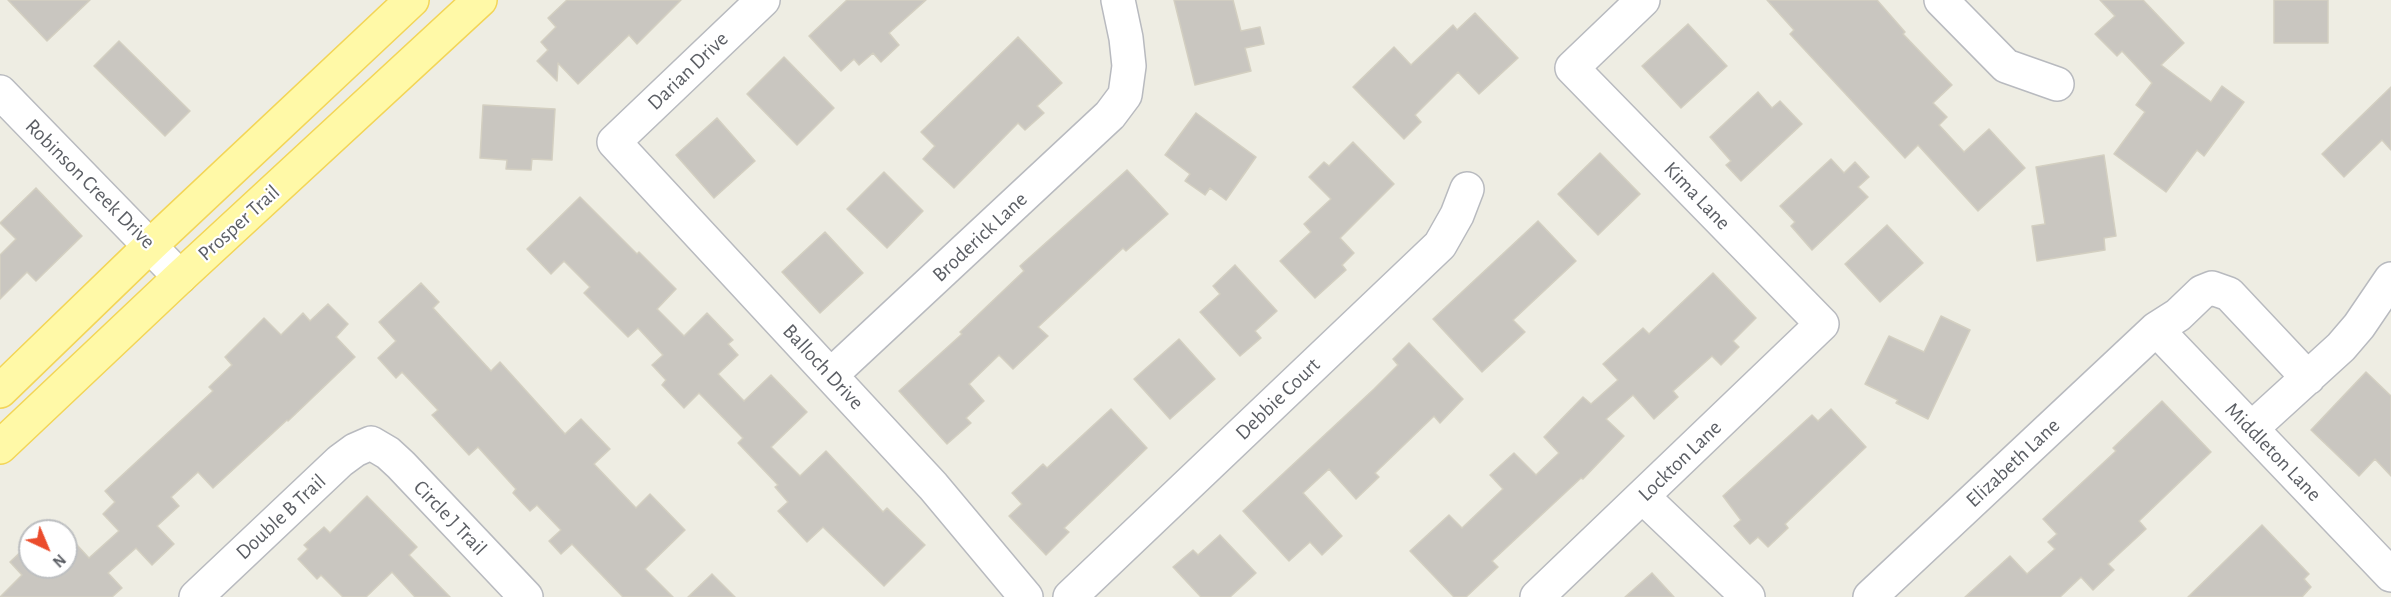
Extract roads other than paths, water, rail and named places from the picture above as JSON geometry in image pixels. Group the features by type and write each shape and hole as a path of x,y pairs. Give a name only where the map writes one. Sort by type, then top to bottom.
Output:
{"main road":[{"name":"Prosper Trail","path":"0,391 151,245 412,0"},
{"name":"Prosper Trail","path":"0,447 480,0"}],"street":[{"name":"Darian Drive","path":"614,142 763,0"},
{"name":"Broderick Lane","path":"831,375 1110,115 1125,95 1130,66 1118,0"},
{"name":"Kima Lane","path":"1642,0 1572,68 1822,324"},
{"path":"1941,0 2006,66 2057,84"},
{"name":"Robinson Creek Drive","path":"6,110 151,245 180,277"},
{"name":"Balloch Drive","path":"614,142 933,486 1026,597"},
{"name":"Debbie Court","path":"1070,597 1440,245 1457,216 1467,189"},
{"path":"2251,429 2308,378 2359,326 2391,279"},
{"name":"Elizabeth Lane","path":"1870,597 2156,329 2178,315 2202,292 2212,288 2221,289 2229,294 2308,378"},
{"name":"Lockton Lane","path":"1537,597 1822,324"},
{"name":"Middleton Lane","path":"2156,329 2391,575"},
{"name":"Double B Trail","path":"196,597 340,461 370,443"},
{"name":"Circle J Trail","path":"370,443 388,453 401,465 526,597"},
{"path":"1643,497 1748,597"},
{"path":"2384,597 2391,590"}]}
